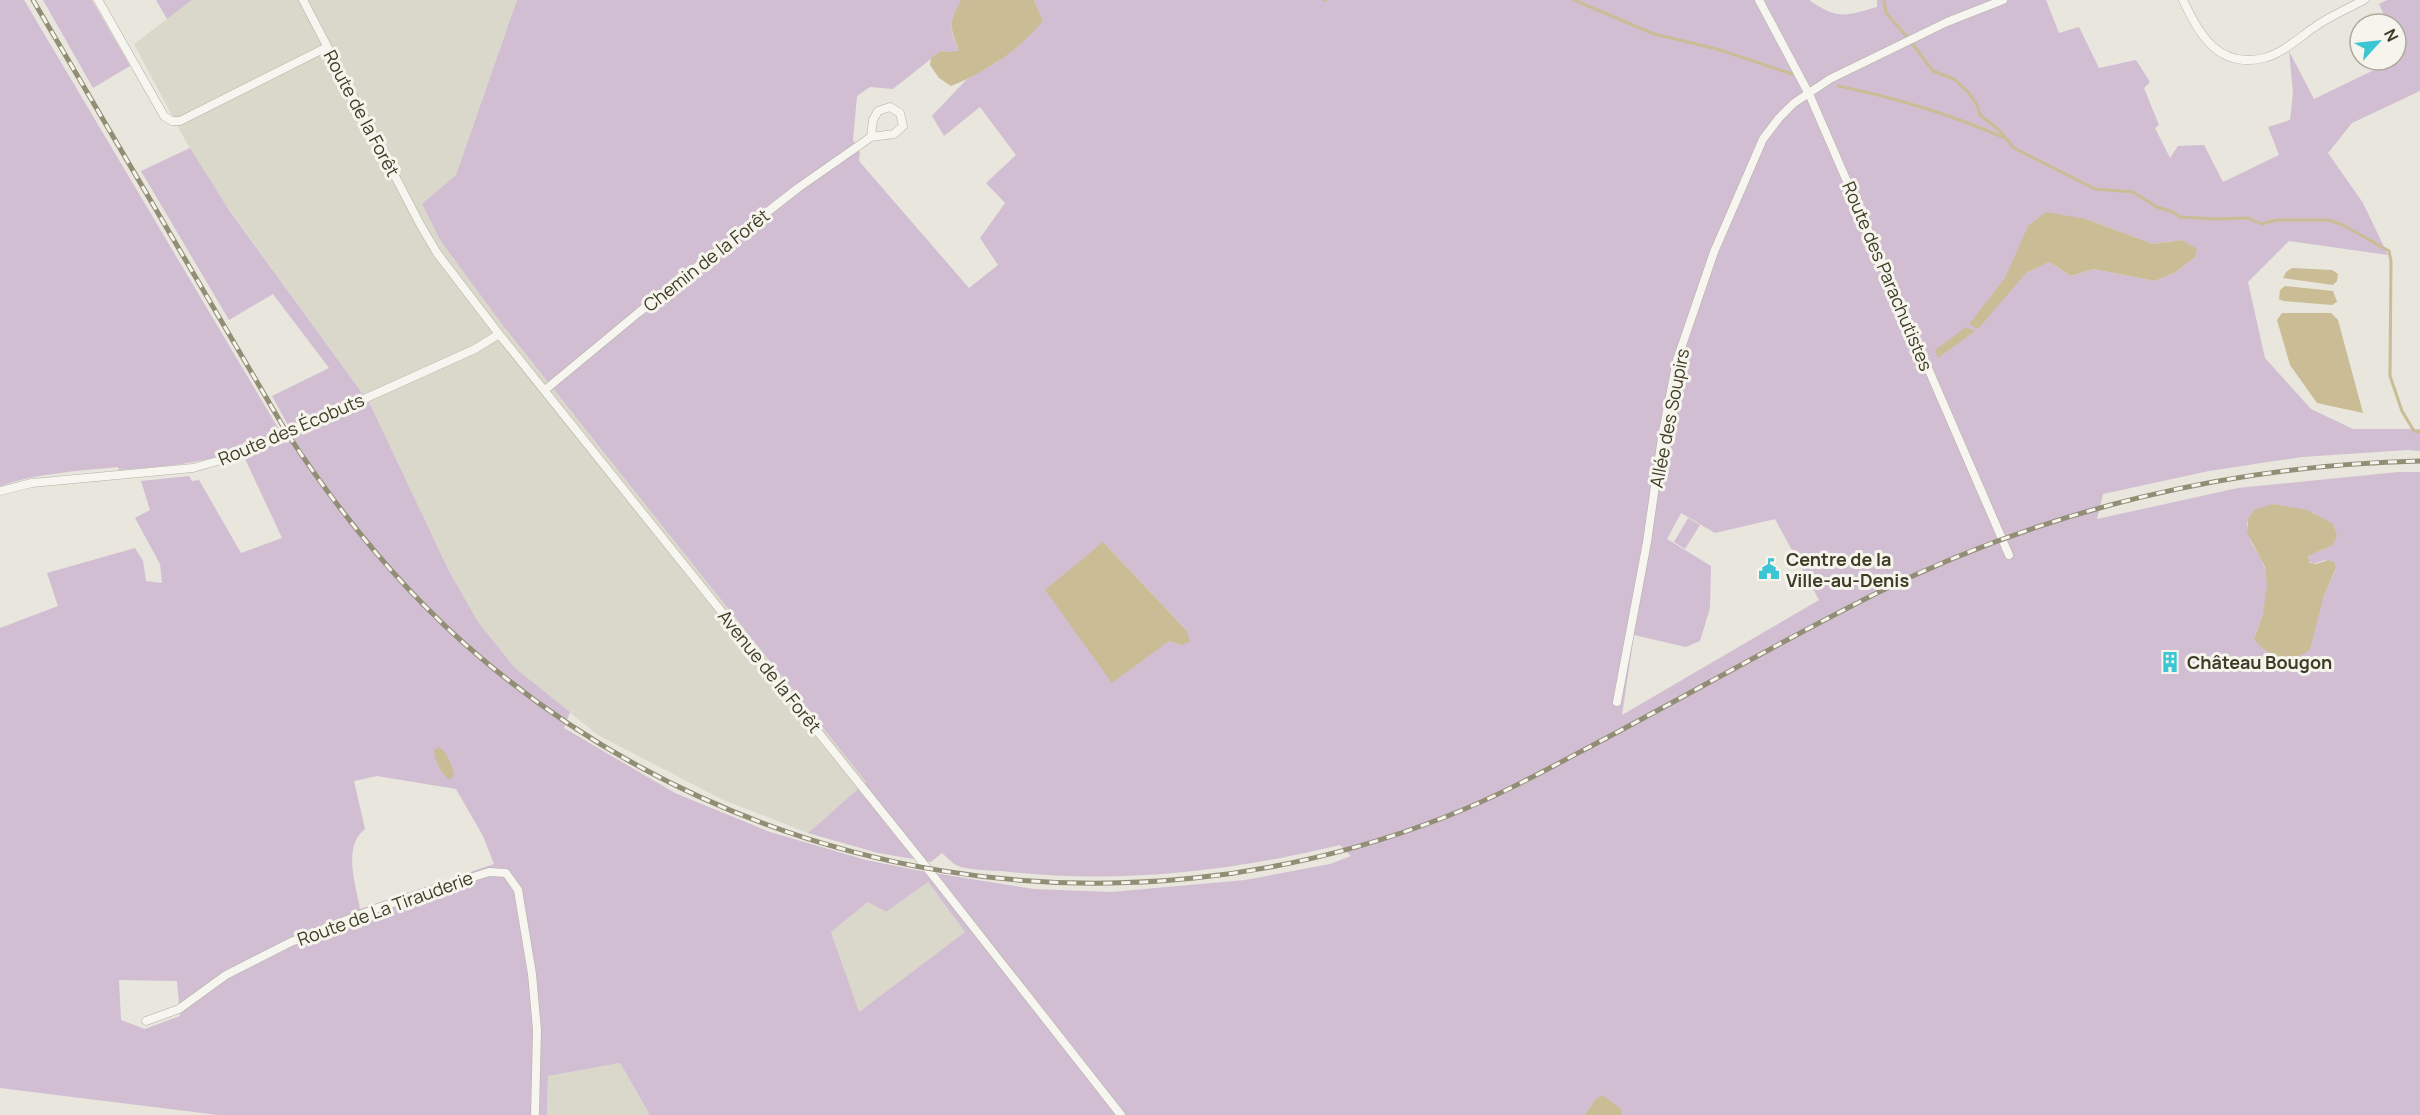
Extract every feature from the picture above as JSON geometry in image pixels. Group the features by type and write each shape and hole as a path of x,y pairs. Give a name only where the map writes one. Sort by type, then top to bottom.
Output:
{"street":[{"path":"98,0 164,116 172,121 180,121 327,47"},
{"name":"Route de la Forêt","path":"303,0 421,226"},
{"name":"Route des Parachutistes","path":"1759,0 1808,92 2009,555"},
{"name":"Allée des Soupirs","path":"1617,702 1647,542 1662,436 1677,360 1714,252 1763,140 1779,118 1808,92 1830,79 1947,22 2003,0"},
{"path":"2183,0 2196,28 2217,52 2241,60 2265,58 2320,23 2364,0"},
{"name":"Chemin de la Forêt","path":"545,390 638,313 798,188 871,137 894,134 903,126 900,113 890,106 878,111 873,120 871,137"},
{"name":"Avenue de la Forêt","path":"421,226 437,253 499,334 1121,1115"},
{"name":"Route des Écobuts","path":"0,491 32,483 193,468 242,454 475,349 499,334"},
{"name":"Route de La Tirauderie","path":"146,1021 179,1009 226,975 291,942 380,907 489,872 506,873 518,891 532,974 537,1030 535,1115"}],"shaded area":[{"path":"0,0 24,0 287,443 295,438 272,396 329,368 273,294 229,320 141,171 190,148 229,210 370,404 449,571 478,622 515,668 570,712 564,728 675,793 770,832 866,860 921,871 1034,889 1111,892 1245,880 1330,864 1351,856 1340,845 1259,862 1176,873 1135,876 1052,875 961,867 942,853 931,862 878,853 808,833 866,782 501,323 440,240 422,204 456,175 517,0 961,0 954,14 952,25 953,36 959,50 941,51 893,89 870,87 857,96 853,140 860,153 859,161 969,288 998,265 980,238 1005,203 986,183 1016,155 980,107 944,136 932,116 966,80 996,63 1043,21 1034,0 1809,0 1827,11 1849,14 1877,7 1877,0 2046,0 2059,33 2079,27 2099,68 2136,60 2150,82 2144,88 2159,125 2155,128 2170,158 2178,146 2204,145 2223,182 2279,155 2268,127 2290,120 2293,93 2289,51 2314,99 2370,72 2408,72 2408,12 2383,12 2379,4 2387,0 2420,0 2420,91 2352,123 2328,153 2363,203 2388,255 2289,241 2248,282 2265,358 2311,409 2353,429 2420,429 2420,451 2302,457 2209,471 2103,494 2097,519 2238,488 2398,472 2420,472 2420,1115 1622,1115 1621,1109 1594,1101 1585,1115 648,1115 649,1113 620,1063 548,1076 547,1115 218,1115 0,1088 0,628 58,606 47,573 135,548 143,561 146,581 162,583 160,564 135,518 150,510 141,481 189,476 192,481 199,480 241,553 282,538 241,450 210,459 150,468 119,470 118,467 29,478 0,486","holes":["2086,219 2153,244 2182,240 2195,257 2176,272 2155,281 2093,269 2071,276 2049,262 2026,273","2273,504 2315,513 2323,550 2309,554 2308,560 2313,564 2326,560 2336,569 2318,614 2255,635 2264,610 2267,583 2264,566 2251,540 2247,522","1681,513 1715,533 1775,519 1819,600 1622,715 1634,635 1686,647 1700,641 1710,608 1711,566 1667,539","1103,542 1187,631 1181,645 1169,641","377,776 456,789 483,836 494,864 360,909 352,856 358,837 365,829 354,781","928,882 965,932 859,1012 831,932 868,902 886,912","119,980 177,981 180,1016 145,1029 121,1020"]},
{"path":"43,0 92,0 130,66 93,88"},
{"path":"156,0 192,0 167,19"},
{"path":"192,0 517,0 456,175 422,204 440,240 501,323 866,782 808,833 721,799 598,735 515,668 478,622 449,571 370,404 218,194 185,140 134,44"},
{"path":"961,0 1034,0 1043,21 1013,51 977,74 951,86 939,78 930,65 931,58 941,51 959,50 953,36 952,19"},
{"path":"2046,212 2086,219 2153,244 2182,240 2197,249 2195,257 2176,272 2155,281 2093,269 2071,276 2049,262 2026,273 1978,329 1969,324 2005,278 2028,226"},
{"path":"2292,268 2332,270 2338,274 2337,281 2333,285 2283,278"},
{"path":"2285,286 2333,291 2337,302 2332,305 2283,301 2279,299 2280,290"},
{"path":"2282,313 2331,313 2338,320 2363,413 2317,403 2290,365 2277,320"},
{"path":"1966,327 1975,331 1938,358 1935,350"},
{"path":"2273,504 2308,510 2333,524 2337,536 2333,545 2308,556 2310,563 2316,564 2329,560 2334,562 2336,568 2324,595 2310,649 2296,657 2288,658 2273,654 2254,639 2263,614 2267,585 2265,567 2247,533 2248,519 2254,510"},
{"path":"1688,518 1700,525 1685,549 1674,542"},
{"path":"1103,542 1187,631 1190,642 1181,645 1169,641 1112,683 1045,590"},
{"path":"439,747 447,755 452,767 454,775 449,780 441,771 435,758 434,750"},
{"path":"928,882 965,932 858,1013 831,932 868,902 886,912"},
{"path":"620,1063 650,1114 547,1115 548,1076"},
{"path":"1602,1095 1621,1109 1622,1115 1585,1115 1594,1101"}],"waterway":[{"path":"1574,0 1654,34 1717,49 1792,74"},
{"path":"1884,0 1886,13 1909,39"},
{"path":"1911,42 1933,71 1954,79 1969,93 1980,115 1998,129 2014,148 2095,189 2133,192 2157,207 2180,217 2248,218 2261,224 2276,220 2329,220 2343,225 2389,251 2391,261 2390,376 2402,411 2414,431 2420,432"},
{"path":"1838,86 1924,108 2007,139"}],"railway":[{"path":"33,0 287,433 330,495 376,553 426,608 481,658 586,735 699,797 818,842 941,871 1067,883 1194,878 1321,856 1445,817 1483,801 1558,764 1879,592 2008,537 2075,515 2211,482 2280,471 2350,464 2420,461"}],"place":[{"name":"Centre de la Ville-au-Denis","path":"1769,569"},
{"name":"Château Bougon","path":"2170,662"}]}
